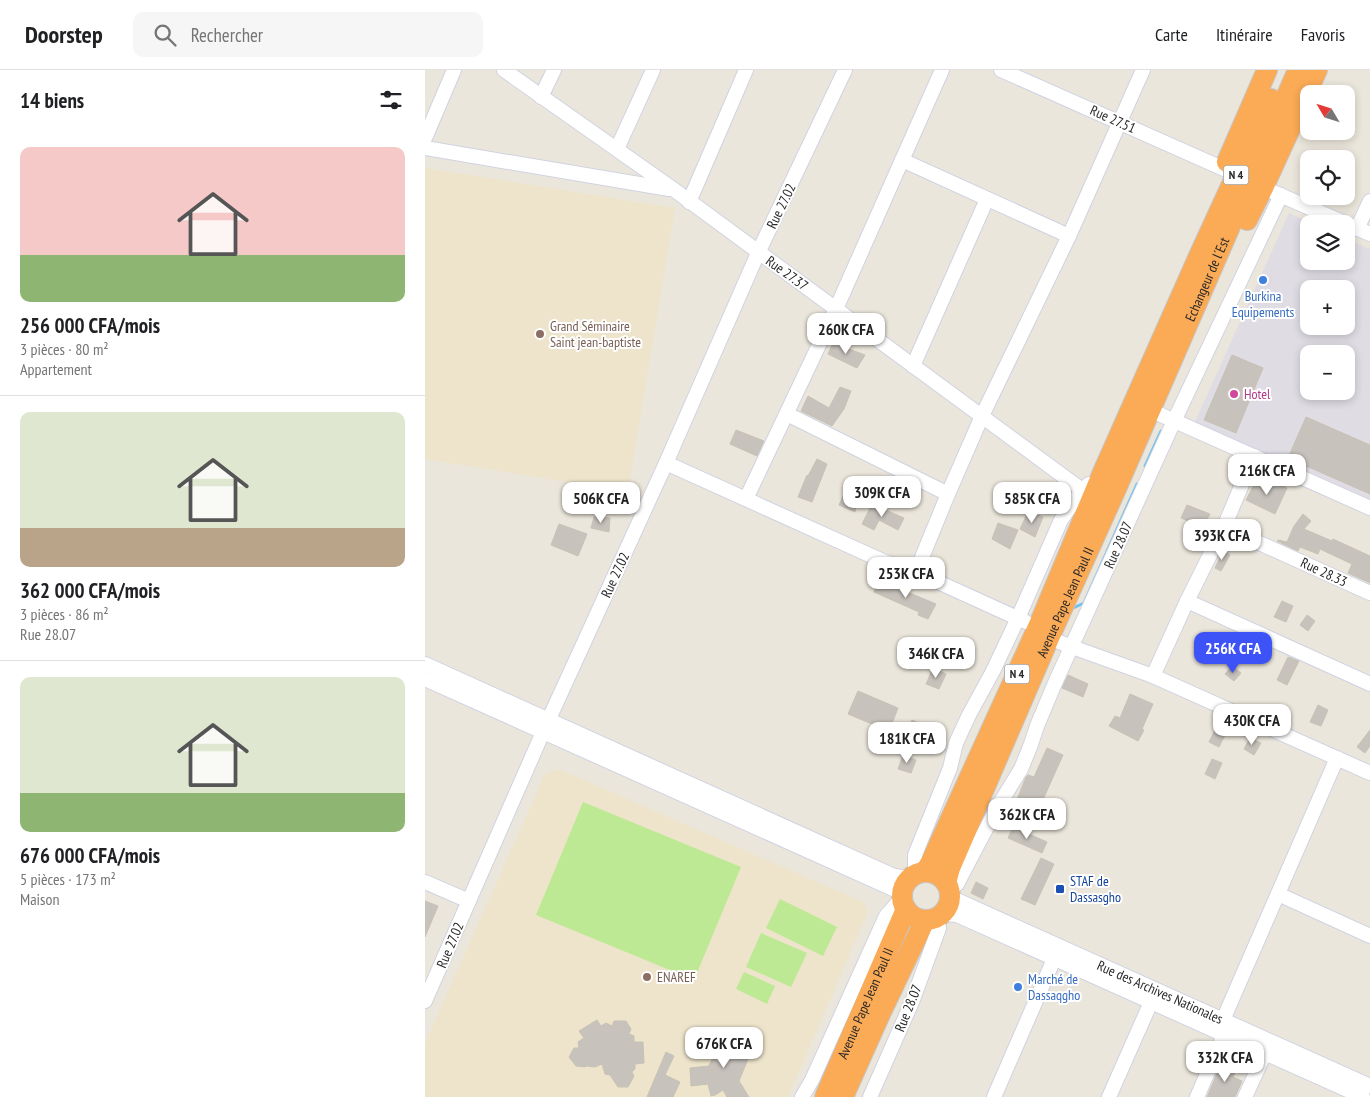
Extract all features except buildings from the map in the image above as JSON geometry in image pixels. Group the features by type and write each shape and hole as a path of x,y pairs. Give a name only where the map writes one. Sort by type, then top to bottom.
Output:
{"highway":[{"path":"1145,376 1178,284 1224,169 1267,70"},
{"name":"Echangeur de l´Est","path":"1116,489 1214,265 1280,95 1284,70"},
{"name":"Echangeur de l´Est","path":"1103,472 1198,258 1280,95 1298,70"},
{"path":"1169,365 1272,191 1317,70"},
{"name":"Avenue Pape Jean Paul II","path":"843,1097 881,1012 942,904 950,868 1044,633 1087,493 1103,472"},
{"name":"Avenue Pape Jean Paul II","path":"825,1097 910,888 932,860 1116,489"},
{"path":"935,874 940,877 942,904 914,917 910,888 935,874"}],"street":[{"path":"425,138 454,70"},
{"name":"Rue 27.37","path":"504,70 673,189 1087,493"},
{"path":"541,97 554,70"},
{"path":"617,149 653,70"},
{"path":"689,202 746,70"},
{"name":"Rue 27.02","path":"425,1001 758,253 845,70"},
{"path":"746,499 836,309 942,70"},
{"name":"Rue 27.51","path":"1001,70 1224,169"},
{"path":"916,572 982,416 1069,236 1143,70"},
{"path":"425,148 673,189"},
{"path":"902,160 1069,236"},
{"path":"1272,191 1364,231 1370,201"},
{"name":"Rue 28.07","path":"870,1097 911,1002 936,937 942,904 957,884 997,808 1021,769 1047,700 1174,421 1272,191"},
{"path":"913,366 987,199"},
{"path":"1150,410 1370,508"},
{"path":"787,414 948,494"},
{"path":"1153,676 1187,601 1224,527 1254,456"},
{"path":"666,463 885,562 916,572 1019,618 1072,647 1153,676 1370,773"},
{"path":"802,1097 812,1080 887,916 910,888 915,855 950,768 956,743 1019,618 1061,520 1087,493"},
{"name":"Rue 28.33","path":"1224,527 1370,593"},
{"path":"1187,601 1370,684"},
{"path":"425,664 546,726"},
{"path":"425,679 546,726 894,876 910,888"},
{"path":"1223,1020 1337,758"},
{"path":"425,882 469,901"},
{"path":"1278,894 1370,936"},
{"name":"Rue des Archives Nationales","path":"942,904 957,915 1363,1097"},
{"name":"Rue des Archives Nationales","path":"942,904 1223,1020 1370,1086"},
{"path":"995,1097 1054,959"},
{"path":"1109,1097 1151,1002"},
{"path":"1197,1097 1224,1035"},
{"path":"1245,1097 1265,1053"}],"shaded area":[{"name":"Grand Séminaire Saint jean-baptiste","path":"425,168 675,208 628,492 425,459"},
{"path":"1289,213 1300,218 1300,270 1355,270 1355,243 1370,249 1370,499 1195,422"},
{"name":"ENAREF","path":"559,769 863,902 868,912 788,1097 425,1097 425,1043 545,774"}],"green space":[{"path":"583,802 741,867 694,980 536,915"},
{"path":"780,899 837,927 823,956 766,928"},
{"path":"761,933 807,953 791,987 746,967"},
{"path":"744,972 775,986 767,1004 736,989"}],"waterway":[{"path":"1145,466 1161,431"},
{"path":"1071,609 1084,603 1137,484"}],"place":[{"name":"Burkina Equipements","path":"1263,280"},
{"name":"Grand Séminaire Saint jean-baptiste","path":"540,334"},
{"name":"Hotel","path":"1234,394"},
{"name":"STAF de Dassasgho","path":"1060,889"},
{"name":"ENAREF","path":"647,977"},
{"name":"Marché de Dassaqgho","path":"1018,987"}]}
